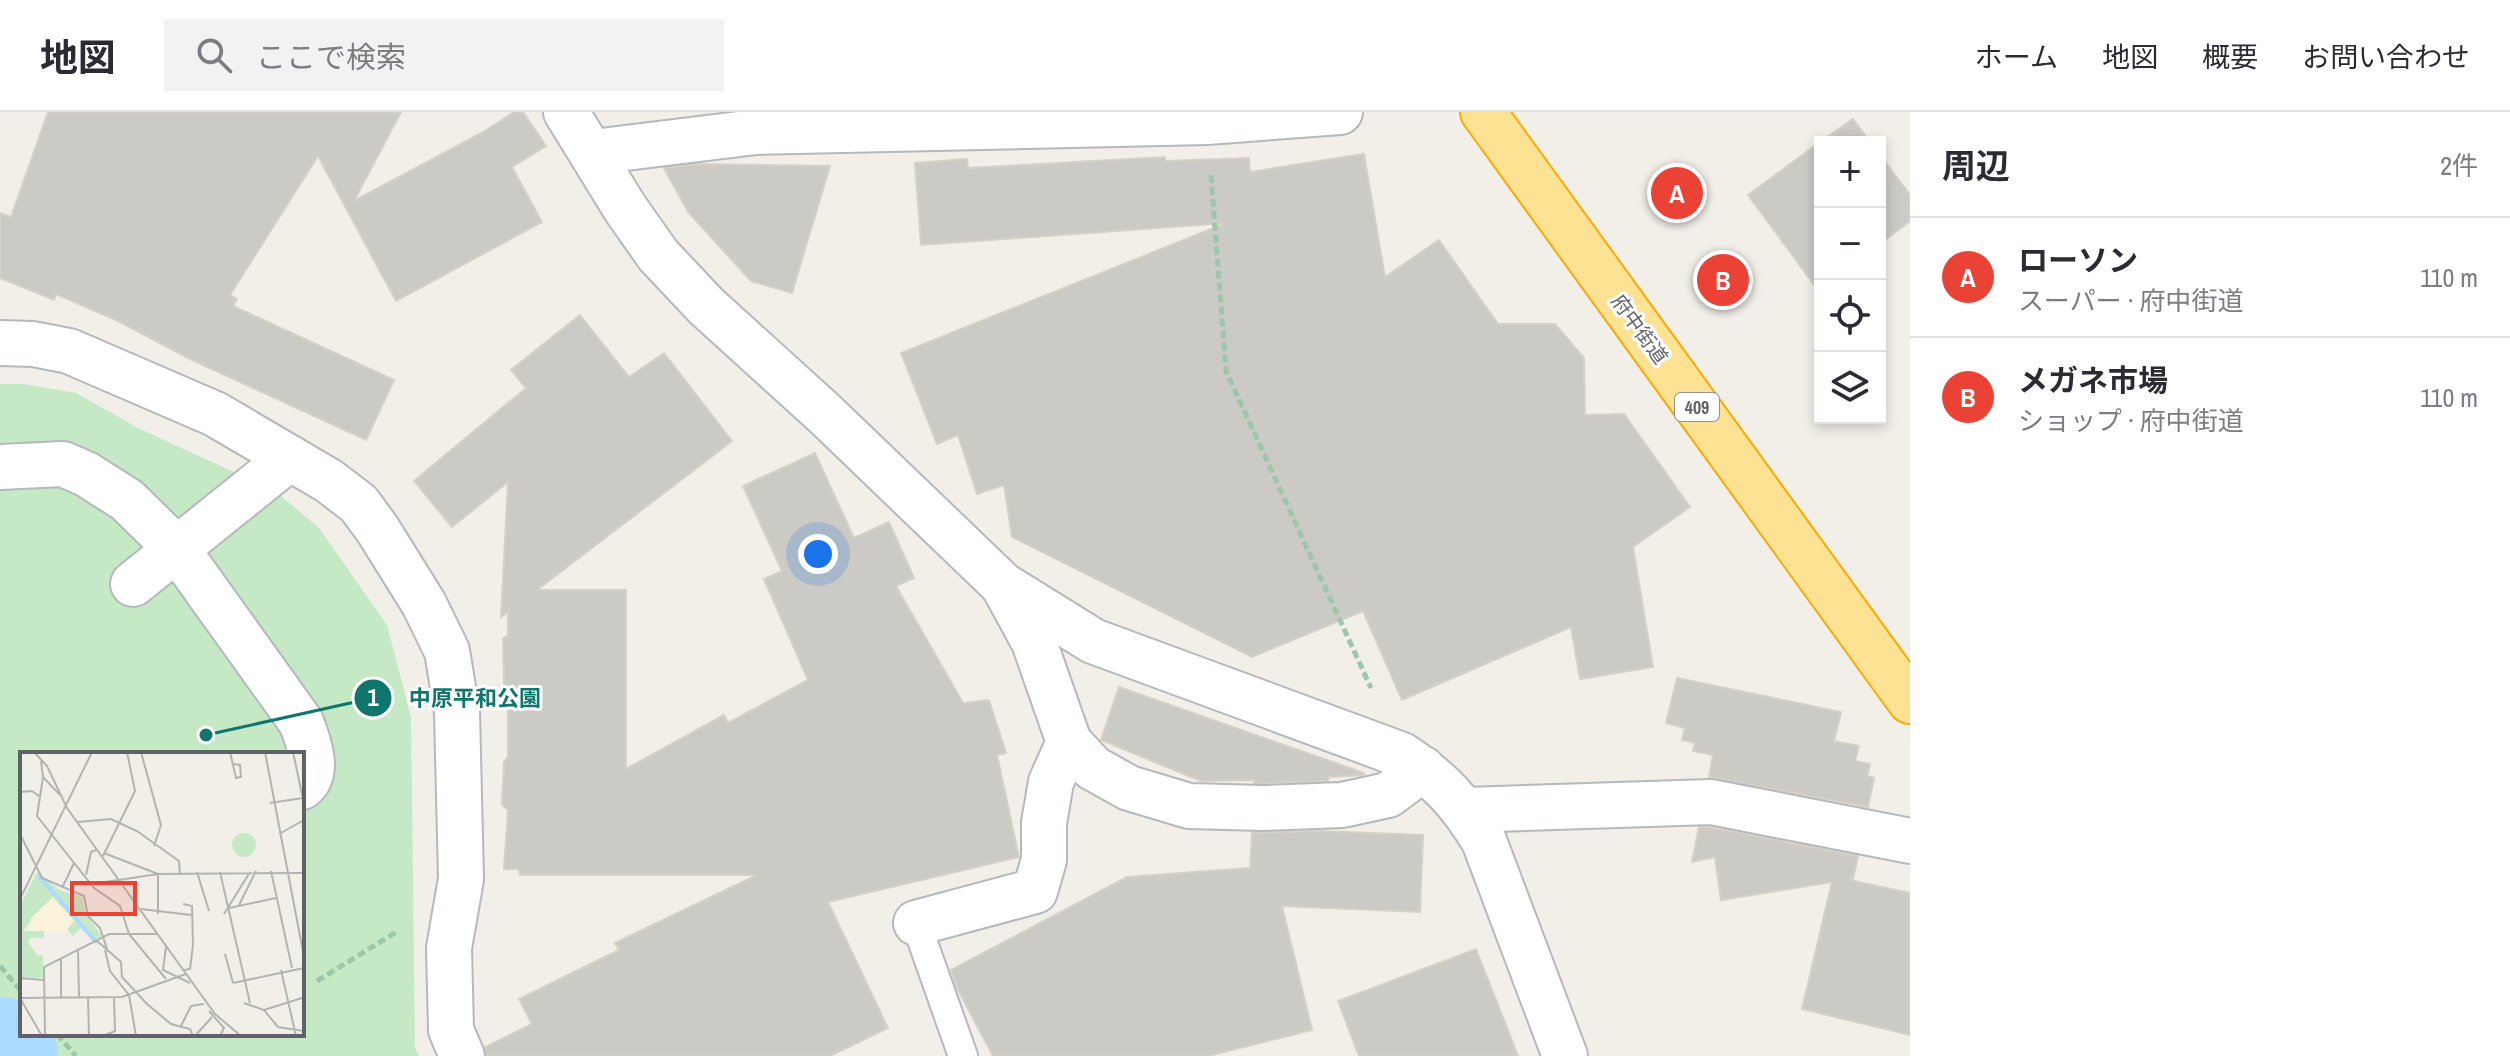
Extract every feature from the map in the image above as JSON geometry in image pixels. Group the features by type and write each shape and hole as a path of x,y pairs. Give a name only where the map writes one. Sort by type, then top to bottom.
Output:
{"highway":[{"name":"府中街道","path":"1483,112 1910,701"}],"street":[{"path":"566,112 658,255 706,306 825,414 1003,585 1093,641 1412,762 1441,783 1465,810 1484,841 1565,1056"},
{"path":"593,152 756,132 961,120 1207,122 1340,112"},
{"path":"0,343 33,344 69,351 215,414 329,481 359,504 424,604 447,651 457,712 461,879 449,948 451,1030 462,1056"},
{"path":"133,584 290,458"},
{"path":"0,467 63,464 86,474 127,500 177,549 301,722 309,744 311,768 308,783 304,786"},
{"path":"1003,585 1034,642 1069,742 1093,768 1129,788 1189,806 1263,808 1342,805 1388,795 1412,762"},
{"path":"916,923 1035,891 1044,860 1044,823 1051,782 1069,742"},
{"path":"1465,810 1711,802 1910,841"}],"lane":[{"path":"916,923 963,1056"}],"path":[{"path":"1207,122 1226,371 1412,762"},
{"path":"317,981 459,894"},
{"path":"0,966 20,990"},
{"path":"59,1036 76,1056"}],"green space":[{"path":"0,384 23,384 76,393 138,428 275,491 319,528 387,625 411,717 415,1047 419,1056 0,1056"}],"building":[{"path":"48,112 401,112 354,201 485,131 514,112 523,112 546,146 512,167 542,222 396,301 318,156 230,295 237,299 233,306 394,380 366,440 190,359 118,321 56,294 54,300 0,278 0,213 11,217"},
{"path":"1853,119 1866,136 1829,136"},
{"path":"1814,146 1814,285 1748,195"},
{"path":"1364,154 1385,277 1439,240 1498,324 1555,324 1584,358 1585,415 1624,414 1690,507 1633,547 1653,667 1580,679 1571,627 1402,700 1363,611 1252,657 1012,537 1004,485 977,494 958,435 937,444 901,353 1226,223 921,245 915,163 967,159 968,168 1165,157 1165,161 1249,158 1250,172"},
{"path":"1886,163 1910,195 1910,221 1886,239"},
{"path":"698,164 830,166 792,293 751,281 688,212 664,168"},
{"path":"580,315 629,377 664,353 732,441 537,590 626,590 626,769 724,715 728,723 808,680 764,579 782,571 743,486 815,453 854,538 889,522 914,578 896,586 963,703 989,700 1006,753 997,755 1019,857 828,902 888,1028 830,1056 486,1056 485,1047 532,1024 519,999 619,950 615,943 757,875 520,875 518,869 504,869 508,810 502,805 504,762 508,757 508,688 504,684 503,639 508,635 508,612 501,617 508,482 452,527 414,481 526,388 511,370"},
{"path":"1677,678 1841,712 1834,741 1859,746 1855,761 1870,764 1867,776 1874,778 1868,807 1709,777 1713,755 1693,751 1695,743 1682,740 1685,728 1666,723"},
{"path":"1119,687 1364,775 1329,777 1328,781 1201,781 1101,740"},
{"path":"1699,827 1858,856 1853,879 1849,880 1910,893 1910,1035 1802,1009 1832,882 1721,900 1715,857 1692,862"},
{"path":"1318,831 1423,835 1420,912 1282,906 1312,1030 1208,1056 993,1056 958,990 951,970 1127,877 1250,868 1252,833"},
{"path":"1476,949 1518,1056 1359,1056 1338,1001"}],"waterway":[{"path":"0,1049 6,1056"}],"place":[{"name":"ローソン","path":"1677,193"},
{"name":"メガネ市場","path":"1723,280"},
{"name":"中原平和公園","path":"206,735"}]}
